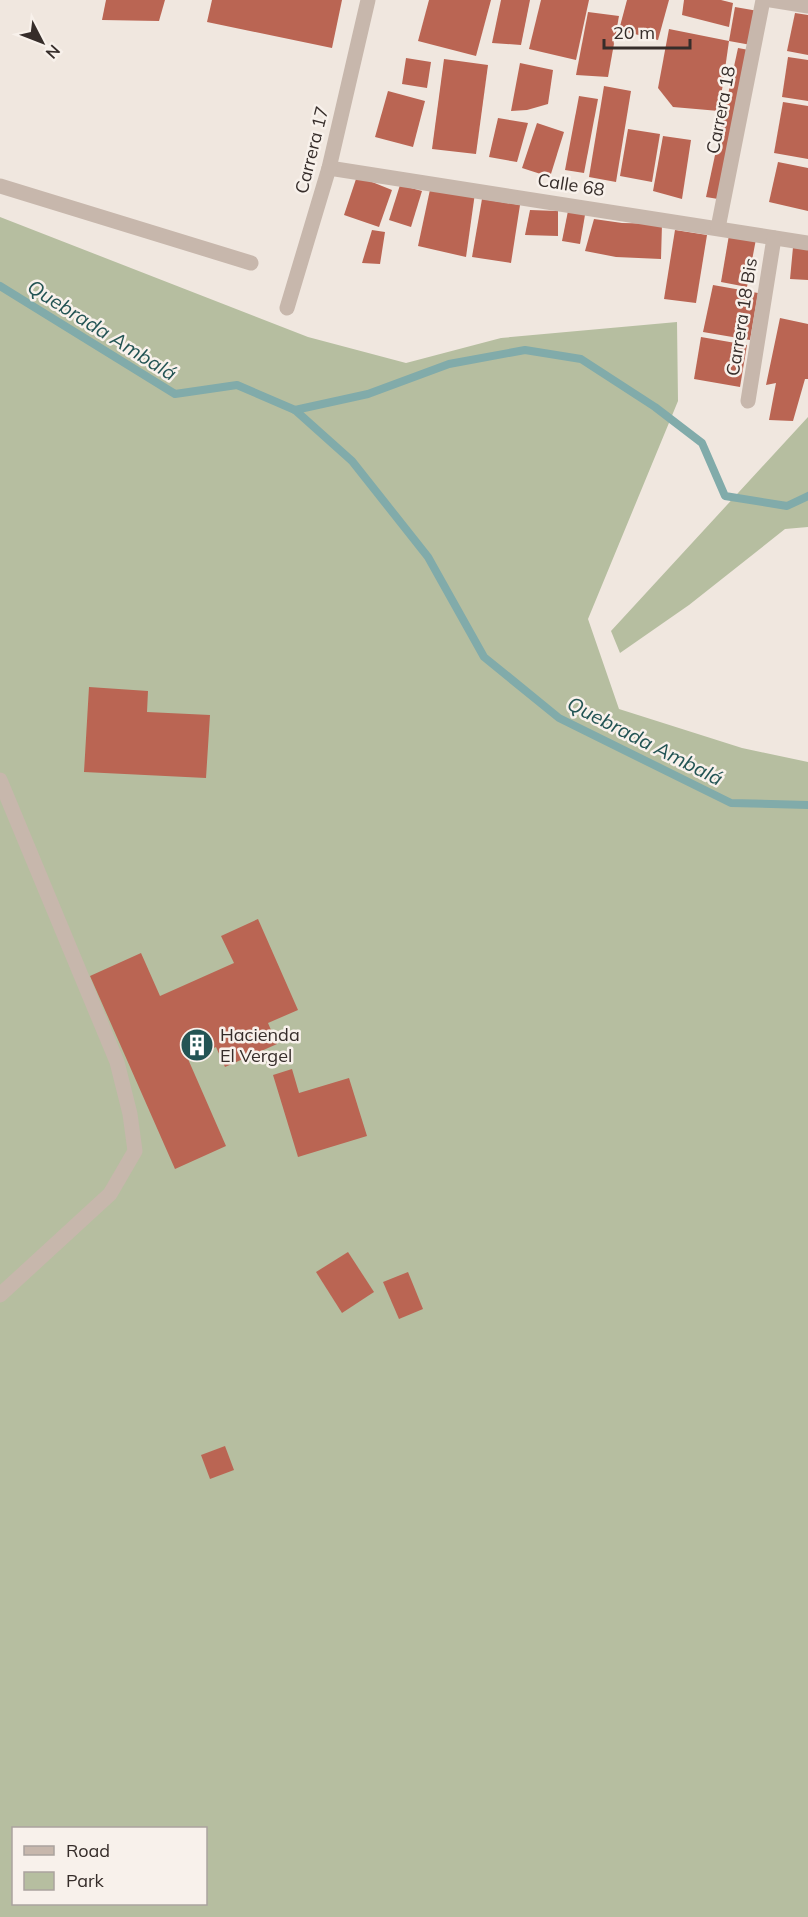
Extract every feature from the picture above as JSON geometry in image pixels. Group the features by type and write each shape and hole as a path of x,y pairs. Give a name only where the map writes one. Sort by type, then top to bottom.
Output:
{"street":[{"name":"Carrera 17","path":"287,308 329,168 368,0"},
{"name":"Carrera 18","path":"718,228 763,0"},
{"path":"771,0 808,6"},
{"name":"Calle 68","path":"329,168 808,243"},
{"path":"0,186 251,263"},
{"name":"Carrera 18 Bis","path":"748,401 774,238"},
{"path":"0,780 117,1062 130,1114 135,1151 110,1194 0,1295"}],"green space":[{"path":"0,217 308,337 406,363 501,338 677,322 678,401 588,619 619,709 742,748 808,762 808,1917 0,1917"},
{"path":"808,417 808,527 785,529 689,605 620,653 611,631"}],"building":[{"path":"106,0 165,0 159,21 102,20"},
{"path":"212,0 342,0 332,48 207,22"},
{"path":"429,0 491,0 476,56 418,41"},
{"path":"501,0 530,0 521,45 492,43"},
{"path":"541,0 589,0 576,60 529,49"},
{"path":"627,0 669,0 658,40 619,30"},
{"path":"684,0 721,0 733,3 729,27 682,15"},
{"path":"735,7 758,11 751,45 729,41"},
{"path":"588,12 619,16 608,77 576,75"},
{"path":"795,13 808,15 808,55 787,51"},
{"path":"669,29 729,41 719,111 673,107 658,88"},
{"path":"738,48 749,50 718,199 706,197"},
{"path":"788,57 808,60 808,101 782,97"},
{"path":"406,58 431,62 427,88 402,84"},
{"path":"444,59 488,65 476,154 432,149"},
{"path":"520,63 553,70 548,104 527,110 511,111"},
{"path":"604,86 631,91 616,182 589,177"},
{"path":"388,91 425,101 413,147 375,137"},
{"path":"579,96 598,99 584,173 565,170"},
{"path":"783,102 808,106 808,159 774,153"},
{"path":"498,118 528,123 517,162 489,157"},
{"path":"537,123 564,132 550,177 522,168"},
{"path":"628,129 660,134 652,182 620,176"},
{"path":"663,136 691,140 682,199 653,191"},
{"path":"778,162 808,168 808,211 769,202"},
{"path":"357,176 392,190 379,227 344,215"},
{"path":"400,185 422,191 411,227 389,220"},
{"path":"431,185 475,193 466,257 418,246"},
{"path":"482,199 520,205 511,263 472,257"},
{"path":"530,210 558,211 558,236 525,235"},
{"path":"568,211 585,215 580,244 562,241"},
{"path":"594,219 622,223 662,224 661,259 616,257 585,251"},
{"path":"372,230 385,232 380,264 362,263"},
{"path":"675,230 707,235 696,303 664,299"},
{"path":"729,235 756,239 747,287 721,282"},
{"path":"793,247 808,248 808,280 790,279"},
{"path":"713,285 758,293 750,340 703,332"},
{"path":"780,318 808,324 808,379 805,379 793,421 769,420 776,383 766,385"},
{"path":"701,337 747,345 740,387 694,379"},
{"path":"89,687 148,691 147,712 210,715 206,778 84,772"},
{"name":"Hacienda El Vergel","path":"258,919 298,1010 268,1023 277,1044 225,1067 216,1047 188,1059 226,1146 175,1169 90,976 141,953 160,996 234,963 221,936"},
{"path":"292,1069 299,1093 349,1078 367,1136 298,1157 273,1075"},
{"path":"348,1252 374,1292 342,1313 316,1272"},
{"path":"408,1272 423,1309 399,1319 383,1282"},
{"path":"225,1446 234,1470 210,1479 201,1455"}],"waterway":[{"name":"Quebrada Ambalá","path":"0,286 175,394 237,385 295,410 352,461 428,557 484,657 559,718 731,803 808,805"},
{"path":"295,410 368,394 449,364 525,350 581,359 655,407 702,443 725,496 787,506 808,496"}],"place":[{"name":"Hacienda El Vergel","path":"197,1045"}]}
